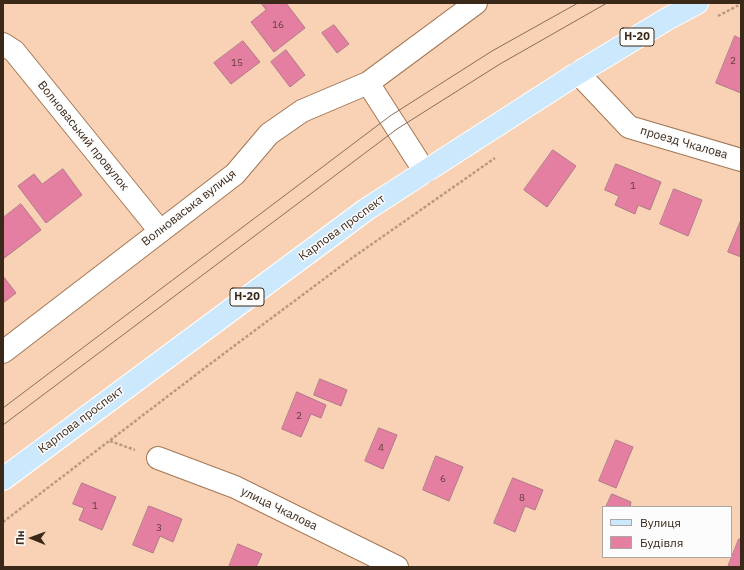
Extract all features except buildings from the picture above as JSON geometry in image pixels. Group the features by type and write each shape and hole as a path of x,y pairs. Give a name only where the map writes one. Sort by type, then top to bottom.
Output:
{"main road":[{"name":"Карпова проспект","path":"3,479 367,208 578,73 667,19 697,3"}],"street":[{"name":"Волноваська вулиця","path":"3,352 235,174 269,134 302,111 368,83 476,3"},
{"name":"Волноваський провулок","path":"3,44 14,51 160,231"},
{"name":"проезд Чкалова","path":"578,73 629,128 741,160"},
{"path":"368,83 425,172"},
{"name":"улица Чкалова","path":"158,458 235,486 397,567"}],"path":[{"path":"716,17 741,4"},
{"path":"3,522 352,258 502,153"},
{"path":"110,440 158,458"}],"tram line":[{"path":"3,408 390,116 492,51 578,3"},
{"path":"3,425 397,129 500,64 607,3"}]}
